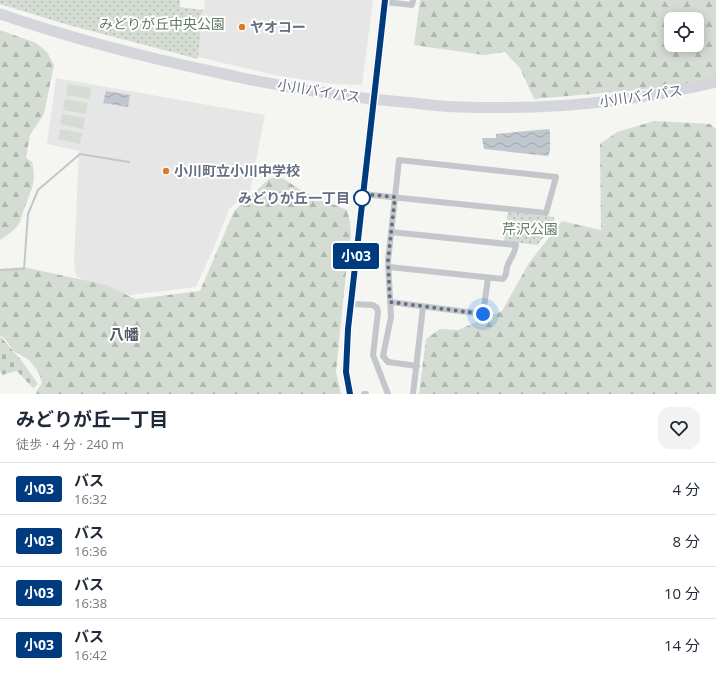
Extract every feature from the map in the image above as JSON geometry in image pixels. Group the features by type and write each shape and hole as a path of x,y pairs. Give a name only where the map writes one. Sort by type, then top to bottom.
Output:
{"highway":[{"name":"小川バイパス","path":"0,14 76,38 166,62 281,86 332,95 374,100 460,107 550,107 694,88 716,82"}],"street":[{"path":"350,394 346,372 348,329 352,304 362,194 385,1 412,5 413,0"},
{"path":"362,194 395,197 546,213 556,177 400,160 395,197 388,261 390,325 383,356 388,362 417,366"},
{"path":"388,267 503,279 506,276 507,266 515,253 516,245 391,232"},
{"path":"390,302 483,314 488,278"},
{"path":"352,304 373,305 377,308 378,312 373,355 388,394"},
{"path":"414,394 423,307"}],"shaded area":[{"path":"205,0 373,0 362,85 334,84 279,76 198,57"},
{"name":"小川町立小川中学校","path":"56,78 265,115 250,191 229,209 196,287 115,297 76,276 74,263 79,151 47,144"}],"green space":[{"name":"みどりが丘中央公園","path":"0,0 180,0 180,7 203,10 198,59 65,24 0,4"},
{"path":"420,0 716,0 716,77 671,87 534,99 520,68 505,52 484,55 414,45"},
{"path":"0,30 36,43 47,52 54,65 44,114 30,135 26,158 32,162 34,181 19,224 13,231 0,240"},
{"path":"68,84 91,88 89,99 66,95"},
{"path":"65,99 88,103 86,114 63,110"},
{"path":"62,114 85,118 83,129 60,124"},
{"path":"654,121 710,124 716,129 716,394 419,394 426,339 440,329 458,330 502,311 529,263 562,221 601,230 600,144 617,132"},
{"path":"60,129 82,133 80,144 58,139"},
{"path":"279,176 304,192 347,210 351,235 336,372 341,394 35,394 42,383 39,373 29,360 14,351 0,335 0,269 23,267 106,285 135,299 200,291 234,211 269,179"},
{"name":"芹沢公園","path":"508,212 554,217 554,225 537,245 504,241"},
{"path":"0,336 21,360 38,384 33,388 17,371 2,375 0,371"}],"water":[{"path":"106,91 130,95 128,107 103,103"},
{"path":"549,129 550,151 548,156 484,149 482,138 496,138 496,134"}],"waterway":[{"path":"0,270 24,269 28,214 38,190 80,154 129,162"}],"bus line":[{"name":"小03","path":"350,394 346,372 348,329 385,0"}],"place":[{"name":"ヤオコー","path":"242,27"},
{"name":"小川町立小川中学校","path":"166,171"},
{"name":"みどりが丘一丁目","path":"362,198"}],"district":[{"name":"八幡","path":"124,335"}],"route":[{"path":"362,198 362,194 395,197 388,261 390,302 483,314"}]}
